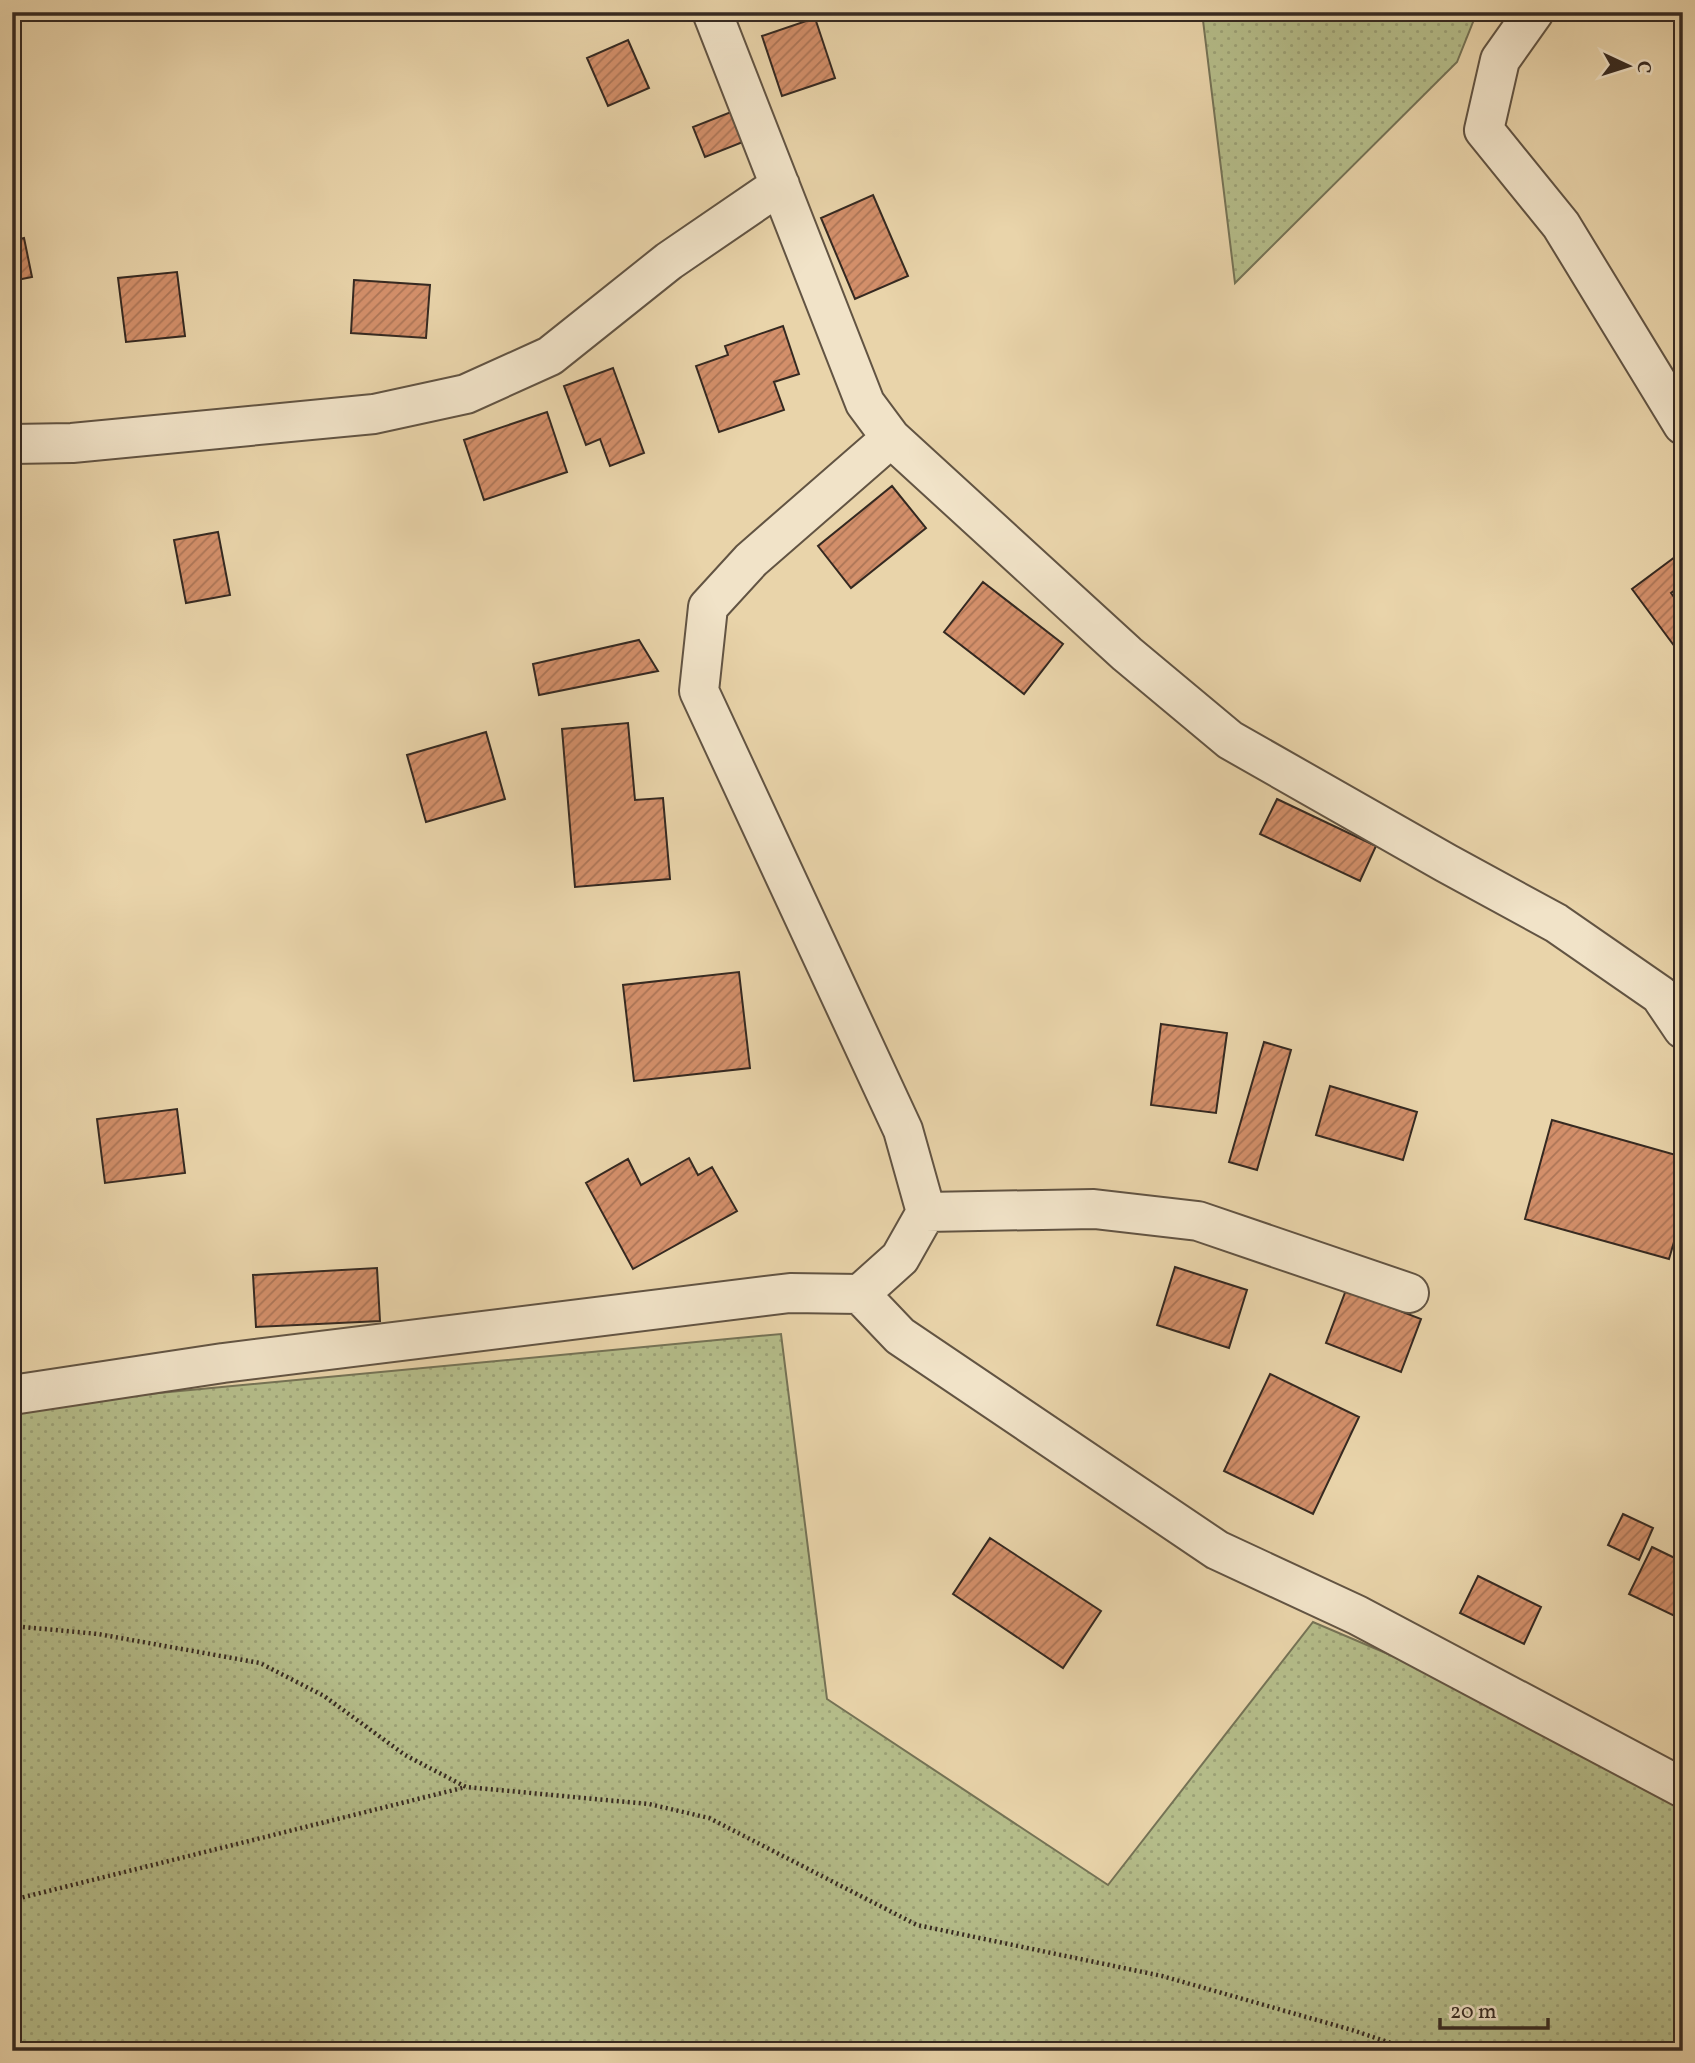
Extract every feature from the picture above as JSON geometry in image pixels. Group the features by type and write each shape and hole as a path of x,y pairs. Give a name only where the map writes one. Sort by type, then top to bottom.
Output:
{"street":[{"path":"712,12 865,403 891,438 1127,653 1230,740 1556,923 1660,995 1683,1029"},
{"path":"1534,12 1500,61 1484,130 1562,225 1683,425"},
{"path":"12,444 72,443 374,414 466,394 550,356 669,261 780,185"},
{"path":"12,1395 223,1363 777,1294 860,1294 900,1258 926,1212 903,1130 699,691 708,607 751,560 891,438"},
{"path":"926,1212 1094,1209 1198,1220 1409,1293"},
{"path":"860,1294 900,1336 1217,1550 1357,1615 1683,1788"}],"path":[{"path":"12,1626 98,1634 260,1663 324,1696 405,1755 466,1787"},
{"path":"12,1900 466,1787 649,1804 709,1818 917,1925 1161,1976 1352,2030 1415,2051"}],"green space":[{"path":"1202,12 1477,12 1457,62 1235,283"},
{"path":"781,1334 827,1699 1108,1885 1313,1622 1503,1703 1683,1808 1683,2051 12,2051 12,1407"}],"building":[{"path":"815,18 835,78 782,96 762,36"},
{"path":"628,40 649,88 608,106 587,58"},
{"path":"731,112 743,142 705,157 693,127"},
{"path":"873,195 908,276 855,299 821,218"},
{"path":"24,238 32,277 12,281 12,241"},
{"path":"177,272 185,336 126,342 118,278"},
{"path":"354,280 430,285 426,338 351,333"},
{"path":"783,326 799,374 774,382 784,410 719,432 696,366 728,355 725,346"},
{"path":"613,368 644,453 610,466 600,439 586,445 564,386"},
{"path":"547,412 567,472 484,500 464,440"},
{"path":"892,486 926,528 851,588 818,546"},
{"path":"218,532 230,595 186,603 174,540"},
{"path":"1683,551 1683,584 1671,593 1683,609 1683,648 1678,651 1632,589"},
{"path":"983,582 1063,644 1024,694 944,632"},
{"path":"639,640 658,671 539,695 533,664"},
{"path":"628,723 635,800 663,798 670,879 575,887 562,729"},
{"path":"486,732 505,799 426,822 407,755"},
{"path":"1277,799 1376,846 1360,881 1260,834"},
{"path":"739,972 750,1068 634,1081 623,985"},
{"path":"1161,1024 1227,1033 1216,1113 1151,1105"},
{"path":"1264,1042 1291,1050 1257,1170 1229,1162"},
{"path":"1330,1086 1417,1112 1403,1160 1316,1135"},
{"path":"177,1109 185,1173 105,1183 97,1119"},
{"path":"1552,1120 1683,1157 1683,1211 1669,1259 1525,1219"},
{"path":"689,1158 698,1175 712,1167 737,1211 633,1269 586,1183 628,1159 641,1185"},
{"path":"1175,1267 1247,1290 1229,1348 1157,1325"},
{"path":"377,1268 380,1321 256,1327 253,1275"},
{"path":"1346,1290 1421,1319 1401,1372 1326,1343"},
{"path":"1270,1374 1359,1417 1313,1514 1224,1471"},
{"path":"1623,1514 1653,1528 1639,1560 1608,1545"},
{"path":"990,1538 1101,1611 1063,1668 953,1594"},
{"path":"1652,1547 1683,1562 1683,1620 1629,1594"},
{"path":"1478,1576 1541,1607 1524,1644 1460,1613"}]}
